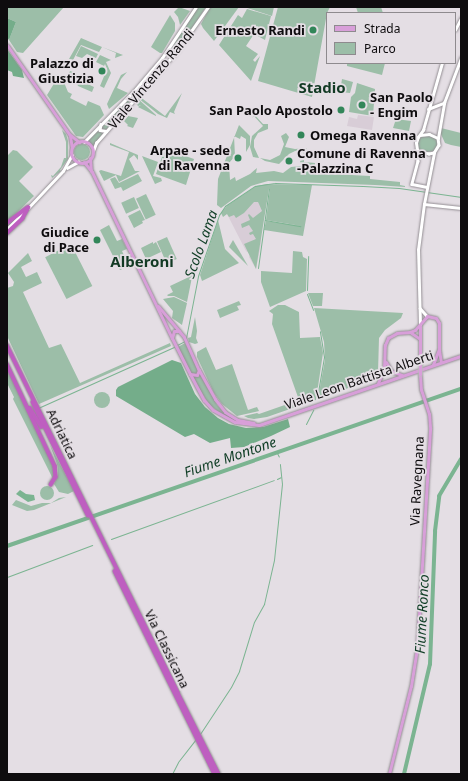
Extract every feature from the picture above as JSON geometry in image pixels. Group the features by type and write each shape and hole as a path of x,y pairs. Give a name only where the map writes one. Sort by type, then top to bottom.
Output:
{"highway":[{"path":"7,223 28,208"},
{"path":"7,233 23,217 28,208"},
{"name":"Adriatica","path":"7,341 7,347 99,533"},
{"path":"7,364 55,466 56,477 51,485"},
{"path":"24,399 41,424 68,473"},
{"name":"Adriatica","path":"39,411 74,484"},
{"name":"Via Classicana","path":"99,533 216,774"},
{"name":"Via Classicana","path":"200,742 219,774"}],"main road":[{"path":"7,45 69,134 79,142 84,142 90,146 92,151 90,158 92,172"},
{"path":"69,134 72,155 78,162 84,162 90,158"},
{"path":"72,148 79,142"},
{"path":"84,162 92,172 172,338"},
{"path":"154,300 180,330 172,333 172,338"},
{"path":"410,332 420,326 423,320 428,316 436,318 439,323 440,362"},
{"name":"Via Ravegnana","path":"390,774 415,665 430,427 428,410 421,390 420,326"},
{"name":"Viale Leon Battista Alberti","path":"180,330 199,370 215,399 225,412 238,420 264,423"},
{"path":"378,383 383,374 385,345 388,338 397,332 410,332 417,335 420,339"},
{"name":"Viale Leon Battista Alberti","path":"172,338 204,400 223,417 243,424 264,423 389,379 461,356"},
{"path":"433,365 439,350"},
{"path":"439,350 445,357 452,358"},
{"path":"437,357 440,362"},
{"path":"383,374 389,379 391,372 385,360"},
{"path":"190,374 197,375 199,370"},
{"path":"391,372 402,375"}],"street":[{"name":"Viale Vincenzo Randi","path":"84,142 134,91 162,58 196,7"},
{"name":"Viale Vincenzo Randi","path":"92,151 96,143 168,62 208,7"},
{"path":"456,28 461,18"},
{"path":"167,51 168,56 172,57"},
{"path":"162,58 166,58 168,62"},
{"path":"417,150 426,154 434,153 438,148 438,138 444,103 461,58"},
{"path":"427,188 412,184 418,161 416,140 420,135 442,64"},
{"path":"428,109 444,103"},
{"path":"101,124 100,128 102,131 108,130"},
{"path":"420,135 429,134 438,138"},
{"name":"Via Ravegnana","path":"420,326 418,250 424,204 434,153"},
{"path":"7,229 66,168 72,155"},
{"path":"66,168 78,162"},
{"path":"424,204 461,208"},
{"path":"419,304 422,311 428,316"}],"shaded area":[{"path":"7,18 16,22 9,40 7,37"},
{"path":"7,49 22,70 24,78 13,76 12,72 7,70"},
{"path":"358,115 374,117 372,130 347,126 349,117 357,119"},
{"path":"263,189 261,244 256,269 249,257 250,254 246,251 227,214"},
{"path":"172,360 181,363 195,394 205,407 218,418 229,424 246,428 263,427 288,419 290,427 244,447 231,448 230,438 210,443 194,434 185,437 116,396 116,390 118,387"},
{"path":"20,490 26,494 34,495 35,500 28,502 16,494"}],"green space":[{"path":"7,7 64,7 23,53 17,52 9,40 16,22 7,18"},
{"path":"179,7 190,11 180,25 178,17 174,12"},
{"path":"198,7 206,7 187,36 172,55 170,55 169,52"},
{"path":"210,7 239,7 214,41 201,24"},
{"path":"244,7 274,7 272,16"},
{"path":"278,7 330,7 326,12 312,97 258,81"},
{"path":"356,7 381,7 383,12 358,12"},
{"path":"247,9 271,16 265,40 254,34 246,46 258,54 253,60 255,62 260,56 251,81 219,45 238,15 242,18"},
{"path":"170,15 175,23 175,31 162,53 160,53 151,47"},
{"path":"81,38 102,47 99,52 81,45 73,60 69,59"},
{"path":"81,46 98,54 96,58 87,54 82,58 76,56"},
{"path":"102,47 123,55 115,58 116,53"},
{"path":"100,55 111,60 106,62 111,73 104,88 100,86 107,69 105,64 104,66 96,62"},
{"path":"163,59 166,60 166,62 106,130 101,129 102,125 134,94"},
{"path":"347,64 385,64 382,75 347,66"},
{"path":"70,71 76,73 79,80 94,87 92,92 78,86 73,74 68,76"},
{"path":"127,72 121,79 117,88 128,93 109,109 107,104 113,91 121,75"},
{"path":"58,77 64,78 63,80 68,92 72,94 70,98 86,106 88,101 100,106 104,115 83,137 76,136 47,95"},
{"path":"342,79 353,82 350,93 340,92"},
{"name":"San Paolo - Engim","path":"357,83 375,89 373,116 349,112 351,97 355,93"},
{"path":"182,93 174,112 175,114 170,112 167,118 158,114 138,98 139,96 165,116"},
{"path":"137,98 156,116 138,107 141,105 138,106 135,102"},
{"path":"249,109 263,124 268,124 268,129 258,133 254,140 254,147 259,158 253,157 250,147 252,136 263,126 254,116 252,118 254,115 249,111 247,112"},
{"path":"128,116 138,118 133,128 127,126 128,125 124,121"},
{"path":"396,119 411,121 409,131 393,128"},
{"path":"239,125 250,136 250,145 246,152 246,139 241,136 240,139 235,136"},
{"path":"441,128 461,133 461,147 445,143 440,132"},
{"path":"98,129 103,134 92,147 87,141"},
{"path":"62,130 66,134 68,141 68,159 60,170 61,171 52,178 51,175 53,176 61,167 64,158 66,158 66,142"},
{"path":"286,133 289,137 285,147 295,149 307,148 304,154 302,150 295,151 289,154 279,164 265,161 260,158 270,160 280,155 284,144 281,136"},
{"path":"424,135 433,137 438,141 434,151 426,152 418,149 417,141"},
{"path":"234,138 235,156 229,163 230,180 235,177 236,181 250,174 257,168 256,173 274,171 283,173 291,167 302,166 300,161 304,160 304,162 315,163 314,173 370,176 370,179 400,182 400,185 405,187 268,181 251,186 221,208 217,205 218,179"},
{"path":"110,143 138,155 138,160 134,155 129,159 135,171 140,171 119,182 116,175 104,181 99,171 101,170 121,176 129,152 110,145"},
{"path":"82,144 88,146 90,152 88,158 82,160 76,158 74,152 76,146"},
{"path":"13,150 17,151 33,167 19,181 34,196 7,222 7,156"},
{"path":"168,150 194,159 186,185 156,174 164,151 167,152"},
{"path":"142,156 158,162 153,176 161,178 162,181 155,184"},
{"path":"138,174 142,181 123,191 121,187 115,189 110,179 115,177 119,183"},
{"path":"267,184 312,185 303,236 264,230 266,221 301,226 266,220 269,189 256,269 244,244 256,239 253,234 250,235 249,233 253,231 249,225 242,228 241,224 250,220 249,214 253,218 262,211 258,202 254,202 244,213 236,218 234,215 229,217 227,214 223,217 221,213 227,206 256,186"},
{"path":"146,194 156,215 146,219 136,199"},
{"path":"134,197 139,208 126,214 121,203"},
{"path":"140,210 145,220 142,221 143,223 134,228 128,216"},
{"path":"218,220 225,249 239,263 202,281 200,275"},
{"path":"109,225 117,241 122,239 127,249 122,251 129,266 120,270 100,230"},
{"path":"167,237 177,259 167,263 157,241"},
{"path":"233,240 244,259 248,266 229,247"},
{"path":"153,242 153,244 156,242 161,252 146,259 141,248"},
{"path":"71,244 92,286 66,299 45,257"},
{"path":"293,251 302,252 303,257 307,259 306,291 270,307 261,282 261,271 292,273"},
{"path":"28,253 32,261 21,267 26,277 37,272 42,283 23,292 49,348 61,344 80,383 170,343 171,346 39,404 7,336 7,288 13,286 14,282 8,273"},
{"path":"193,272 187,302 174,296 167,295 173,292 170,286 189,277 188,275"},
{"path":"308,293 323,293 322,306 313,306"},
{"path":"174,297 187,303 182,325 172,318 173,311 163,299"},
{"path":"239,301 241,305 237,306 239,310 220,318 217,310"},
{"path":"278,305 285,305 299,312 300,338 320,337 323,353 316,400 267,417 254,419 248,418 244,416 257,413 259,414 299,400 272,324 273,314 269,311"},
{"path":"314,308 403,313 401,318 385,330 379,338 378,373 373,380 318,398 325,360 324,342"},
{"path":"195,317 197,331 196,338 198,343 195,344 189,342 188,338 191,337"},
{"path":"185,343 198,370 196,374 191,373 178,347"},
{"path":"206,347 216,370 232,364 248,410 257,407 259,411 237,416 222,404 214,393 197,357 197,352"},
{"path":"7,368 50,459 54,469 53,479 13,399 14,397 7,383"},
{"path":"199,373 217,405 226,415 225,417 209,404 192,377 197,376"},
{"path":"99,392 105,392 110,397 108,406 105,408 99,408 94,403 94,397"},
{"path":"50,445 74,491 68,494 59,492 54,484 58,475 58,467"},
{"path":"47,486 52,488 54,493 52,498 47,500 42,498 40,493 42,488"},
{"path":"66,497 34,510 27,511 12,505 16,500 31,506 42,503 51,503 59,498"}],"waterway":[{"name":"Scolo Lama","path":"186,338 198,276 219,215 225,206 255,186 275,183 363,186 399,188 461,197"},
{"path":"258,268 269,189"},
{"path":"265,220 300,226"},
{"path":"307,290 308,256"},
{"path":"307,294 313,310"},
{"path":"317,398 324,357 320,331"},
{"name":"Scolo Lama","path":"177,345 185,341"},
{"name":"Scolo Lama","path":"38,408 174,347"},
{"name":"Fiume Montone","path":"7,546 461,389"},
{"path":"306,424 313,410"},
{"name":"Fiume Montone","path":"277,453 279,457"},
{"name":"Fiume Ronco","path":"404,774 430,664 435,531 439,496 461,459"},
{"path":"200,734 231,687 239,671 254,622 264,604 274,560 282,484 280,464"},
{"path":"277,479 281,477"},
{"path":"111,539 274,480"},
{"path":"7,577 92,545"},
{"path":"172,774 178,762 196,739"}],"place":[{"name":"Ernesto Randi","path":"313,30"},
{"name":"Palazzo di Giustizia","path":"102,71"},
{"name":"San Paolo - Engim","path":"362,105"},
{"name":"San Paolo Apostolo","path":"341,110"},
{"name":"Omega Ravenna","path":"301,135"},
{"name":"Arpae - sede di Ravenna","path":"238,158"},
{"name":"Comune di Ravenna -Palazzina C","path":"289,161"},
{"name":"Giudice di Pace","path":"97,240"}],"district":[{"name":"Stadio","path":"322,88"},
{"name":"Alberoni","path":"142,262"}]}
